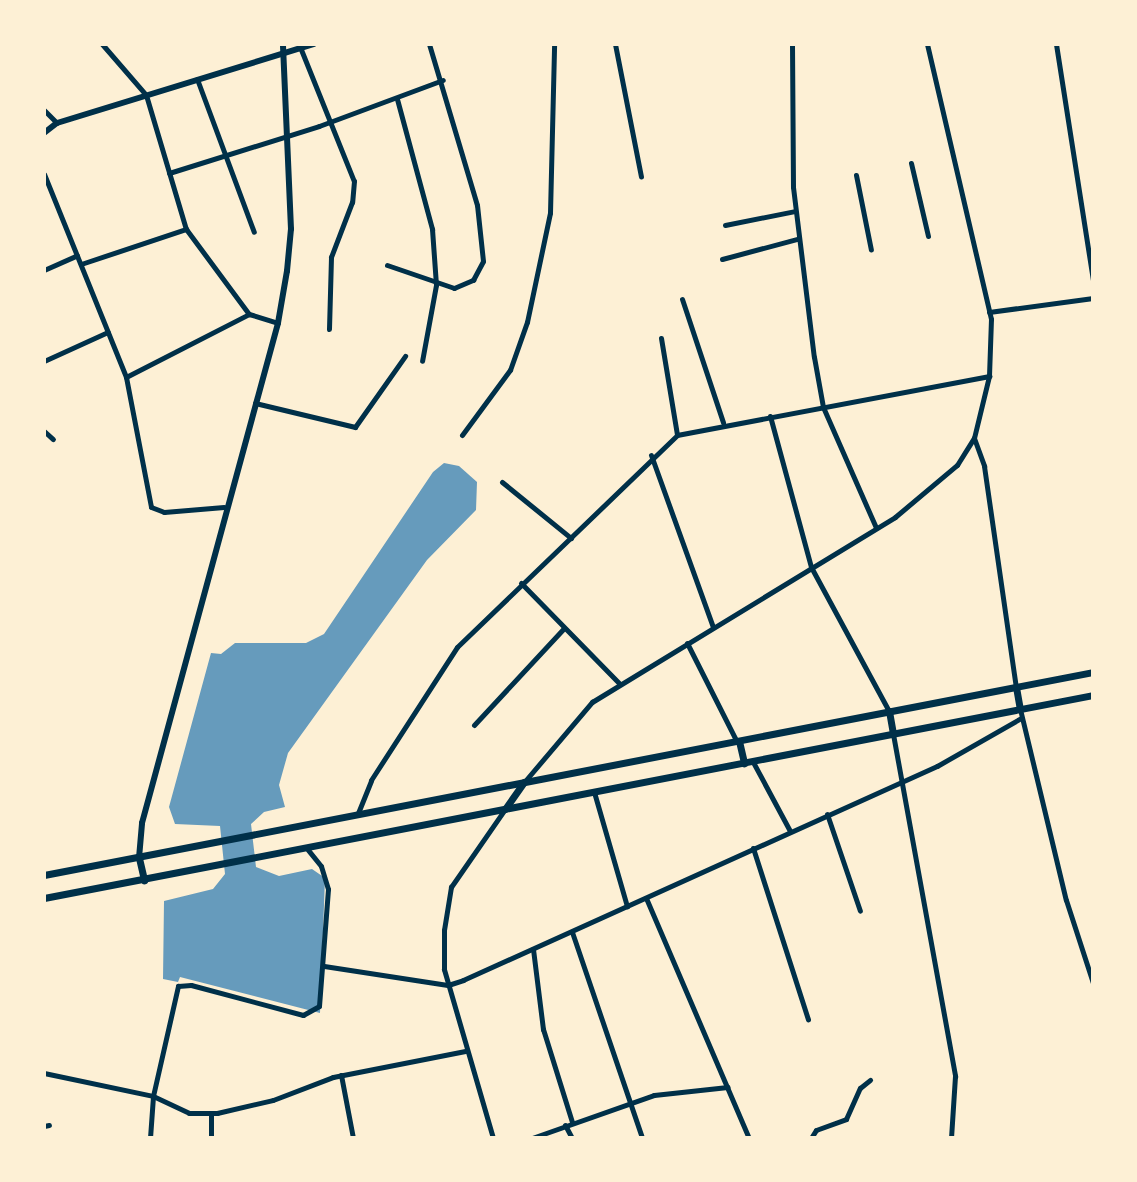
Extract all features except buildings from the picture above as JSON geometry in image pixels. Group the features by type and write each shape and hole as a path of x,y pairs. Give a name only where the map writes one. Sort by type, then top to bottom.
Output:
{"main road":[{"path":"44,875 254,837 1093,672"},
{"path":"1016,687 1021,714"},
{"path":"44,898 308,850 893,734 1021,714 1093,695"},
{"path":"889,711 893,734"},
{"path":"738,741 749,763"},
{"path":"505,809 524,782"},
{"path":"139,858 144,880"}],"street":[{"path":"102,44 146,95 186,229 249,314 278,323"},
{"path":"44,133 57,123 283,47 314,44"},
{"path":"387,265 436,285 466,285 479,272 483,251 477,205 443,80 429,44"},
{"path":"462,435 510,370 527,322 550,213 554,44"},
{"path":"615,44 641,176"},
{"path":"792,44 797,239 823,407 876,528"},
{"path":"524,782 592,702 876,528 937,484 957,465 974,438 989,376 989,312 927,44"},
{"path":"1056,44 1093,280"},
{"path":"139,858 142,823 224,507 278,323 291,229 283,47"},
{"path":"300,47 351,165 354,193 331,257 329,329"},
{"path":"197,78 254,232"},
{"path":"169,173 333,122 443,80"},
{"path":"397,99 425,192 436,285 422,361"},
{"path":"44,110 57,123"},
{"path":"911,163 928,236"},
{"path":"44,174 126,377 151,507 164,512 224,507"},
{"path":"856,175 871,250"},
{"path":"725,225 795,211"},
{"path":"81,264 186,229"},
{"path":"722,259 797,239"},
{"path":"44,270 77,255"},
{"path":"989,312 1093,298"},
{"path":"682,299 723,422"},
{"path":"126,377 249,314"},
{"path":"44,361 108,332"},
{"path":"661,338 677,435"},
{"path":"254,403 355,427 405,356"},
{"path":"356,817 371,780 457,647 571,538 651,455 677,435 723,422 989,376"},
{"path":"770,416 811,567 889,711"},
{"path":"44,431 53,439"},
{"path":"974,438 984,466 1016,687"},
{"path":"651,455 713,627"},
{"path":"502,482 571,538"},
{"path":"521,583 620,684"},
{"path":"474,725 564,628"},
{"path":"687,643 738,741"},
{"path":"324,966 448,985 572,932 900,782 1021,714 1066,900 1093,983"},
{"path":"893,734 955,1076 951,1138"},
{"path":"749,763 790,831"},
{"path":"594,792 627,906"},
{"path":"493,1138 448,985 444,930 451,887 505,809"},
{"path":"827,814 860,911"},
{"path":"753,848 808,1019"},
{"path":"150,1138 153,1096 178,986 191,985 303,1015 319,1006 328,889 321,866 308,850"},
{"path":"646,898 749,1138"},
{"path":"572,932 642,1138"},
{"path":"533,949 543,1029 572,1138"},
{"path":"44,1073 153,1096 189,1113 211,1113 273,1100 341,1075 466,1051"},
{"path":"341,1075 353,1138"},
{"path":"811,1138 816,1130 846,1119 860,1088 870,1080"},
{"path":"532,1138 630,1102 676,1091 728,1087"},
{"path":"211,1113 211,1138"}],"water":[{"path":"444,463 459,466 477,482 476,510 427,560 288,753 279,785 285,807 264,812 251,824 256,867 279,876 312,869 325,878 320,1013 180,977 178,982 163,979 164,901 213,889 225,874 220,826 175,824 169,807 211,653 221,654 235,643 306,643 324,634 433,472"}]}
